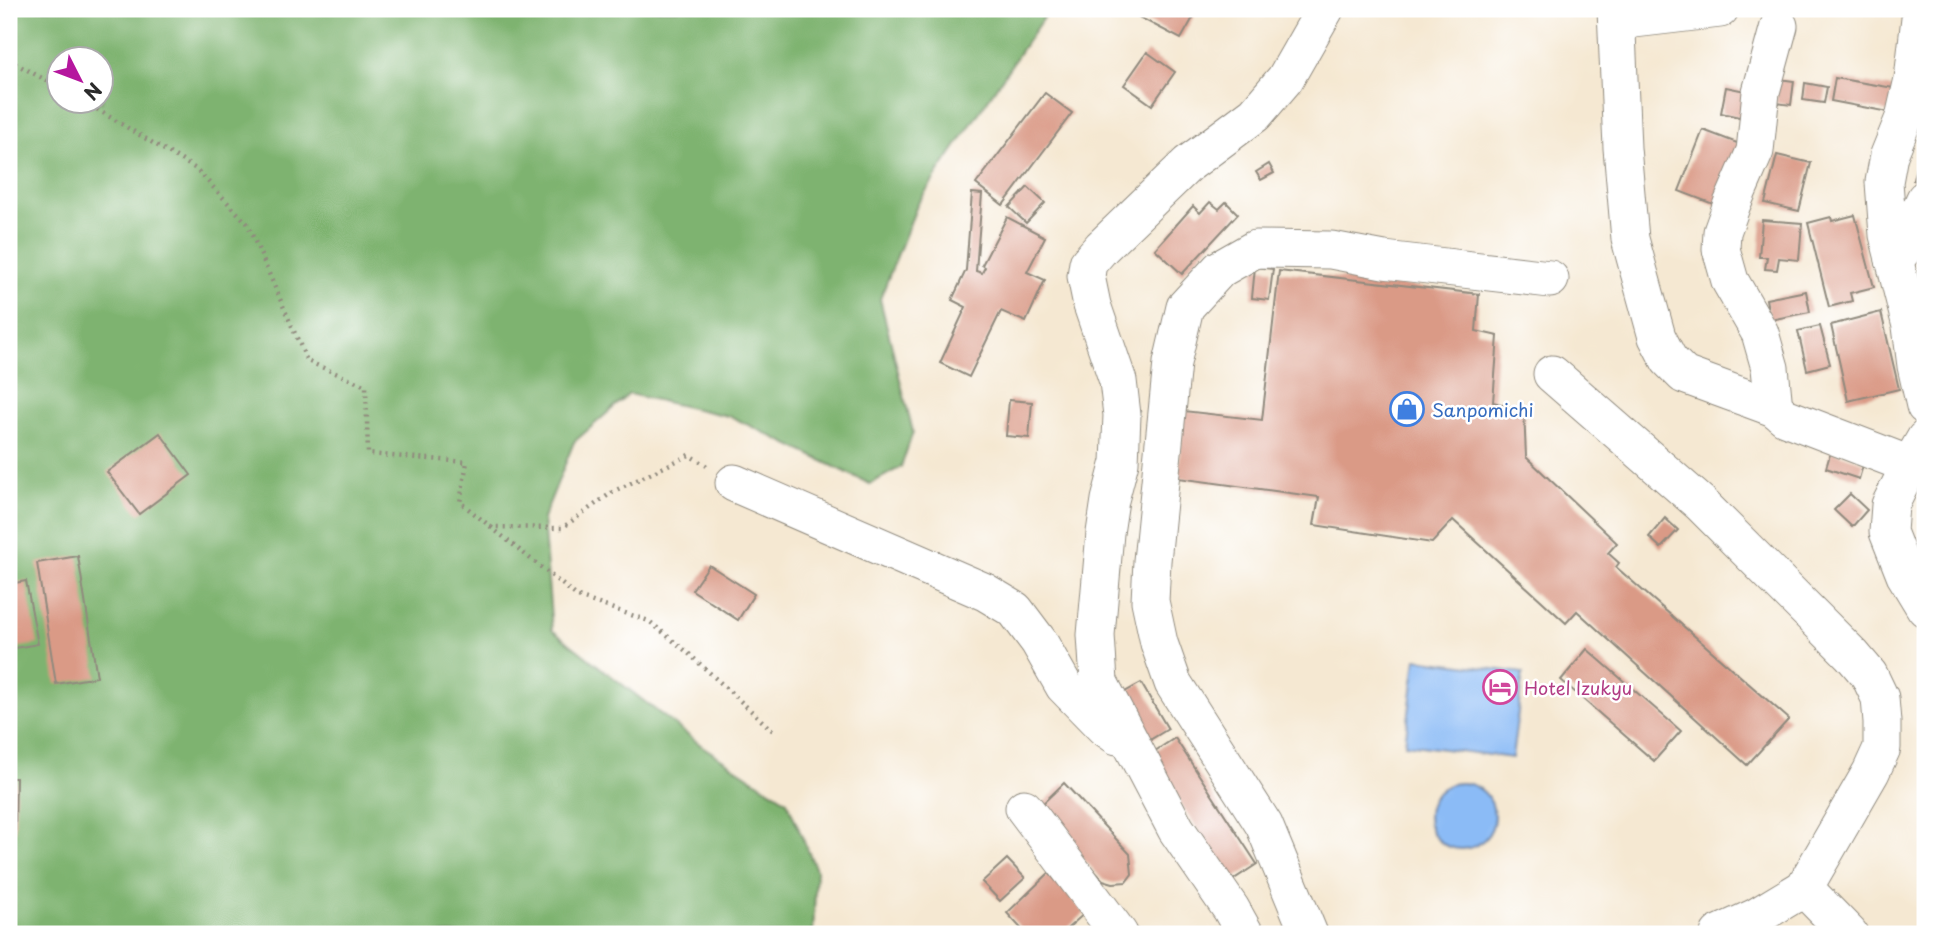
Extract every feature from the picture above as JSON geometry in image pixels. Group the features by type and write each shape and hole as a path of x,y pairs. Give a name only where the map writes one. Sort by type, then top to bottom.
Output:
{"street":[{"path":"1245,934 1176,829 1099,682 1096,664 1105,533 1120,462 1122,415 1118,380 1092,306 1086,276 1088,263 1102,247 1188,164 1255,114 1285,79 1325,9"},
{"path":"1720,9 1617,15 1622,148 1630,239 1657,337 1669,360 1684,375 1774,408 1785,417 1917,452 1890,505 1888,532 1905,575 1925,608"},
{"path":"1921,9 1913,79 1904,118 1889,155 1884,182 1888,235 1910,326 1925,406"},
{"path":"1774,408 1770,368 1760,333 1730,281 1721,249 1722,232 1755,150 1761,92 1779,26"},
{"path":"1894,260 1902,251 1925,199"},
{"path":"1308,934 1264,825 1173,682 1159,643 1150,601 1172,363 1185,307 1220,269 1255,249 1331,250 1384,260 1550,279"},
{"path":"1552,374 1700,503 1852,655 1868,675 1880,698 1882,748 1836,836 1804,888 1756,917 1720,934"},
{"path":"734,483 985,592 1015,610 1039,642 1064,686 1104,727 1132,746"},
{"path":"1024,808 1119,934"},
{"path":"1804,888 1849,934"}],"path":[{"path":"9,60 46,80"},
{"path":"108,116 196,169 247,223 307,360 366,386 368,454 467,462 460,502 578,597 649,621 773,731"},
{"path":"491,527 562,528 614,491 689,455 734,483"}],"green space":[{"path":"9,9 1049,9 918,203 880,299 913,432 901,467 870,484 732,417 629,394 574,442 543,519 552,630 702,746 787,801 816,870 813,934 9,934"}],"water":[{"path":"1416,659 1523,673 1512,758 1405,744"},
{"path":"1454,783 1468,783 1480,788 1489,797 1494,816 1492,829 1485,840 1468,849 1454,849 1442,844 1433,835 1428,823 1428,809 1433,797 1442,788"}],"building":[{"path":"1144,9 1198,9 1181,39 1139,17"},
{"path":"1147,52 1175,72 1152,105 1124,85"},
{"path":"1835,78 1894,88 1889,112 1831,101"},
{"path":"1779,79 1794,81 1791,105 1776,103"},
{"path":"1805,83 1827,87 1824,103 1803,100"},
{"path":"1726,87 1750,92 1744,118 1721,113"},
{"path":"1045,93 1072,113 1003,205 976,184"},
{"path":"1703,130 1745,146 1721,207 1679,191"},
{"path":"1922,141 1925,141 1925,183 1913,180"},
{"path":"1777,155 1811,163 1799,211 1765,203"},
{"path":"1269,164 1274,173 1261,180 1256,172"},
{"path":"1028,187 1045,203 1026,223 1009,207"},
{"path":"972,193 982,194 976,271 982,273 985,267 982,265 1007,217 1045,237 1027,272 1045,280 1026,322 1001,311 969,377 940,363 966,307 952,300 966,270"},
{"path":"1210,202 1219,209 1226,202 1238,214 1182,274 1155,249 1193,206 1200,213"},
{"path":"1855,215 1874,287 1850,293 1852,301 1829,307 1808,223"},
{"path":"1762,220 1802,223 1799,260 1779,258 1777,270 1765,269 1767,257 1759,257"},
{"path":"1255,267 1273,269 1269,300 1252,298"},
{"path":"1279,271 1479,294 1476,331 1498,336 1493,402 1524,410 1526,457 1617,543 1608,553 1619,563 1616,567 1789,719 1747,765 1577,611 1566,623 1453,520 1432,543 1314,525 1319,497 1178,478 1184,411 1262,420"},
{"path":"1806,291 1810,312 1770,320 1766,299"},
{"path":"1881,312 1899,389 1848,401 1831,325"},
{"path":"1820,326 1830,364 1807,370 1798,331"},
{"path":"1009,400 1032,402 1029,438 1006,436"},
{"path":"160,433 191,475 139,514 107,472"},
{"path":"1831,451 1864,462 1859,479 1826,468"},
{"path":"1850,494 1867,510 1852,527 1834,510"},
{"path":"1665,518 1678,530 1661,548 1649,537"},
{"path":"78,556 97,677 56,684 37,563"},
{"path":"709,565 754,594 738,620 692,590"},
{"path":"26,581 38,644 9,649 9,584"},
{"path":"1587,649 1681,731 1654,761 1561,680"},
{"path":"1141,683 1168,729 1143,744 1116,697"},
{"path":"1175,738 1257,864 1231,881 1149,755"},
{"path":"9,778 16,778 15,830 9,830"},
{"path":"1064,783 1130,854 1132,874 1126,882 1113,883 1103,880 1037,809"},
{"path":"1007,859 1025,878 1000,901 982,882"},
{"path":"1049,873 1085,913 1061,934 1026,934 1007,913"}],"place":[{"name":"Sanpomichi","path":"1407,409"},
{"name":"Hotel Izukyu","path":"1500,687"}]}
